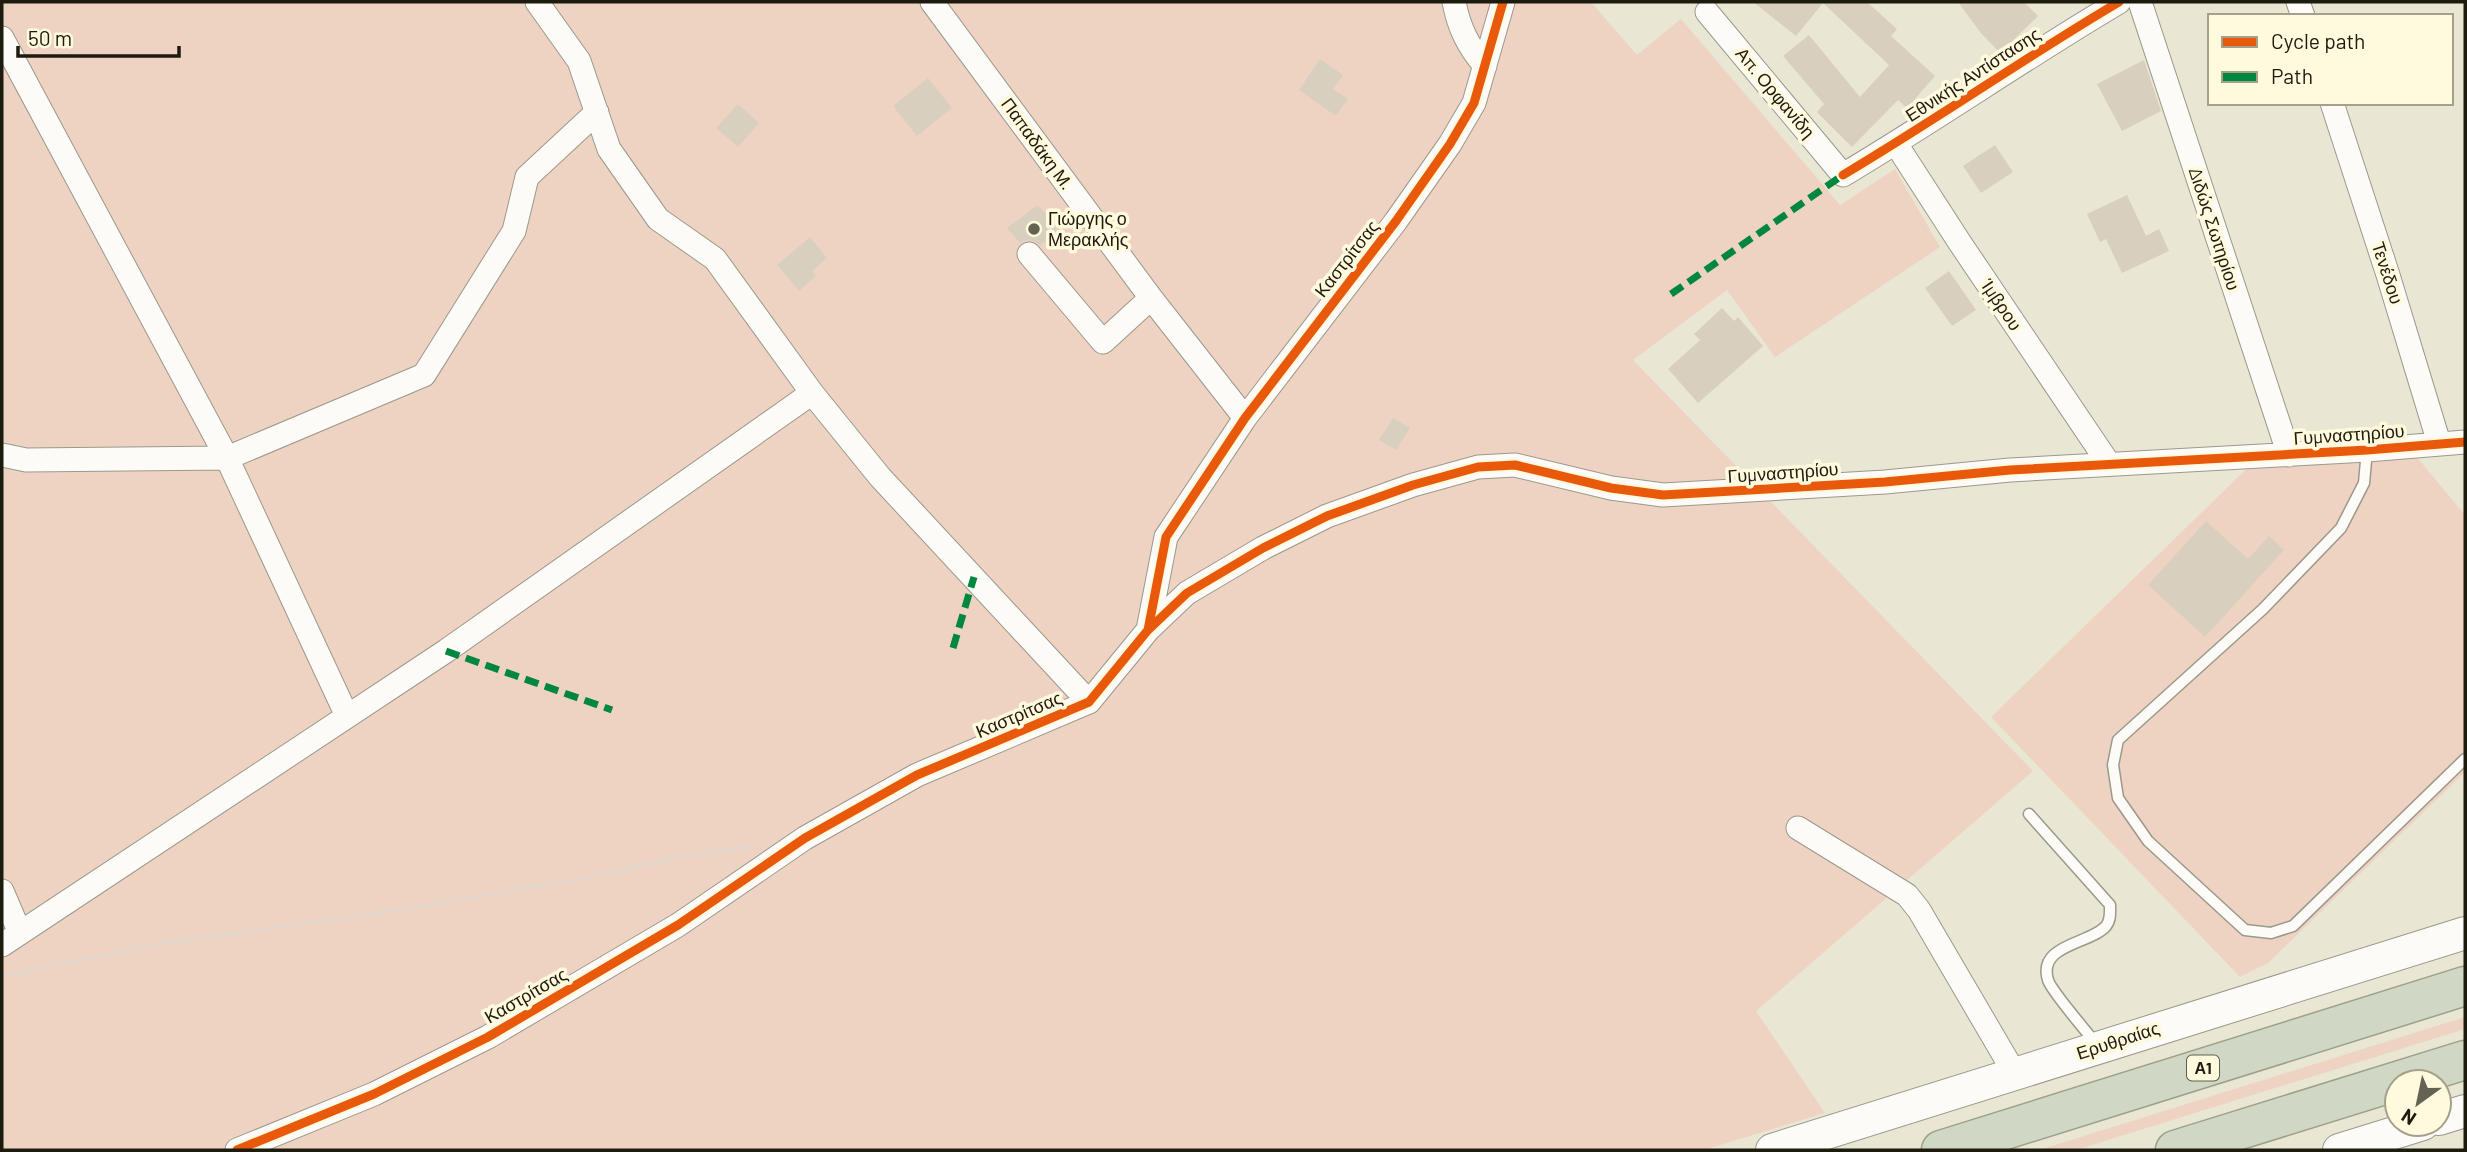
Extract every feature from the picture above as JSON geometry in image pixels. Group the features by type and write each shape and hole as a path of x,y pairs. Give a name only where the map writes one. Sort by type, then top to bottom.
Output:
{"highway":[{"name":"Α1","path":"1941,1150 2465,986"},
{"path":"2175,1150 2465,1059"}],"main road":[{"name":"Ερυθραίας","path":"1772,1150 2465,933"},
{"path":"2339,1150 2383,1136"}],"street":[{"path":"537,2 579,61 609,149 658,219 715,259 812,393 880,477 1089,702"},
{"name":"Παπαδάκη Μ.","path":"932,2 1151,298 1244,418"},
{"path":"1454,2 1458,25 1469,48 1485,66"},
{"name":"Καστρίτσας","path":"237,1150 374,1094 488,1037 678,925 805,838 917,775 1089,702 1148,630 1166,537 1244,418 1396,221 1450,144 1474,103 1503,2"},
{"name":"Εθνικής Αντίστασης","path":"1843,175 1896,144 2046,45 2119,2"},
{"name":"Διδώς Σωτηρίου","path":"2140,2 2289,455"},
{"name":"Απ. Ορφανίδη","path":"1707,12 1843,175"},
{"path":"2,38 227,458 347,716"},
{"name":"Τενέδου","path":"2333,105 2439,443"},
{"path":"2,455 26,460 227,458 424,375 514,231 527,177 597,112"},
{"name":"Ίμβρου","path":"1896,144 2109,464"},
{"path":"1029,254 1103,342 1151,298"},
{"path":"2,891 11,939 446,650 812,393"},
{"name":"Γυμναστηρίου","path":"1148,630 1187,593 1263,548 1327,516 1413,485 1478,467 1515,465 1611,488 1662,495 2465,442"},
{"path":"1798,828 1907,895 1919,910 2015,1073"}],"lane":[{"path":"2367,450 2364,483 2341,528 2263,609 2118,740 2113,765 2118,799 2148,841 2245,930 2271,933 2293,926 2465,759"},
{"path":"2029,814 2110,905 2111,917 2106,927 2052,955 2047,968 2048,981 2099,1047"}],"path":[{"path":"2,976 153,945 411,908 574,880 689,855 805,838"}],"shaded area":[{"path":"2,2 1591,2 1637,55 1681,19 1840,205 1895,169 1940,247 1775,357 1727,290 1633,360 2033,771 1756,1011 1825,1113 1704,1150 2,1150"},
{"path":"2405,443 2465,515 2465,772 2268,963 2240,977 1991,717 2265,451"},
{"path":"2465,1017 2465,1029 2076,1150 2039,1150"}],"building":[{"path":"1753,2 1867,2 1897,29 1891,36 1935,76 1907,108 1898,100 1852,147 1817,112 1824,104 1783,56 1809,35 1860,97 1889,65 1823,3 1796,36"},
{"path":"1958,2 2024,2 2038,16 2000,53"},
{"path":"1320,59 1343,75 1333,89 1348,99 1336,116 1299,90"},
{"path":"2144,60 2161,111 2122,131 2097,84"},
{"path":"928,78 952,108 917,136 893,106"},
{"path":"738,104 759,123 738,147 716,128"},
{"path":"1995,145 2013,172 1981,193 1963,166"},
{"path":"2127,195 2146,236 2159,229 2169,251 2122,273 2106,239 2100,242 2087,214"},
{"name":"Γιώργης ο Μερακλής","path":"1038,205 1060,230 1040,245 1026,240 1020,243 1007,228"},
{"path":"810,237 827,258 812,271 816,276 799,291 777,265"},
{"path":"1949,271 1976,310 1952,326 1925,288"},
{"path":"1722,308 1734,321 1738,317 1763,346 1698,403 1668,369 1700,340 1694,334"},
{"path":"1393,418 1410,428 1396,450 1379,440"},
{"path":"2206,521 2248,559 2269,536 2284,550 2205,637 2148,585"}],"marked path":[{"path":"1671,294 1843,175"},
{"path":"953,648 974,577"},
{"path":"446,651 612,710"}],"cycle path":[{"path":"237,1150 374,1094 488,1037 678,925 805,838 917,775 1089,702 1148,630 1166,537 1245,418 1396,221 1450,144 1474,103 1503,2"},
{"path":"1843,175 2119,2"},
{"path":"1148,630 1187,593 1263,548 1327,516 1413,485 1478,467 1515,465 1611,488 1663,495 2465,442"}],"place":[{"name":"Γιώργης ο Μερακλής","path":"1034,229"}]}
